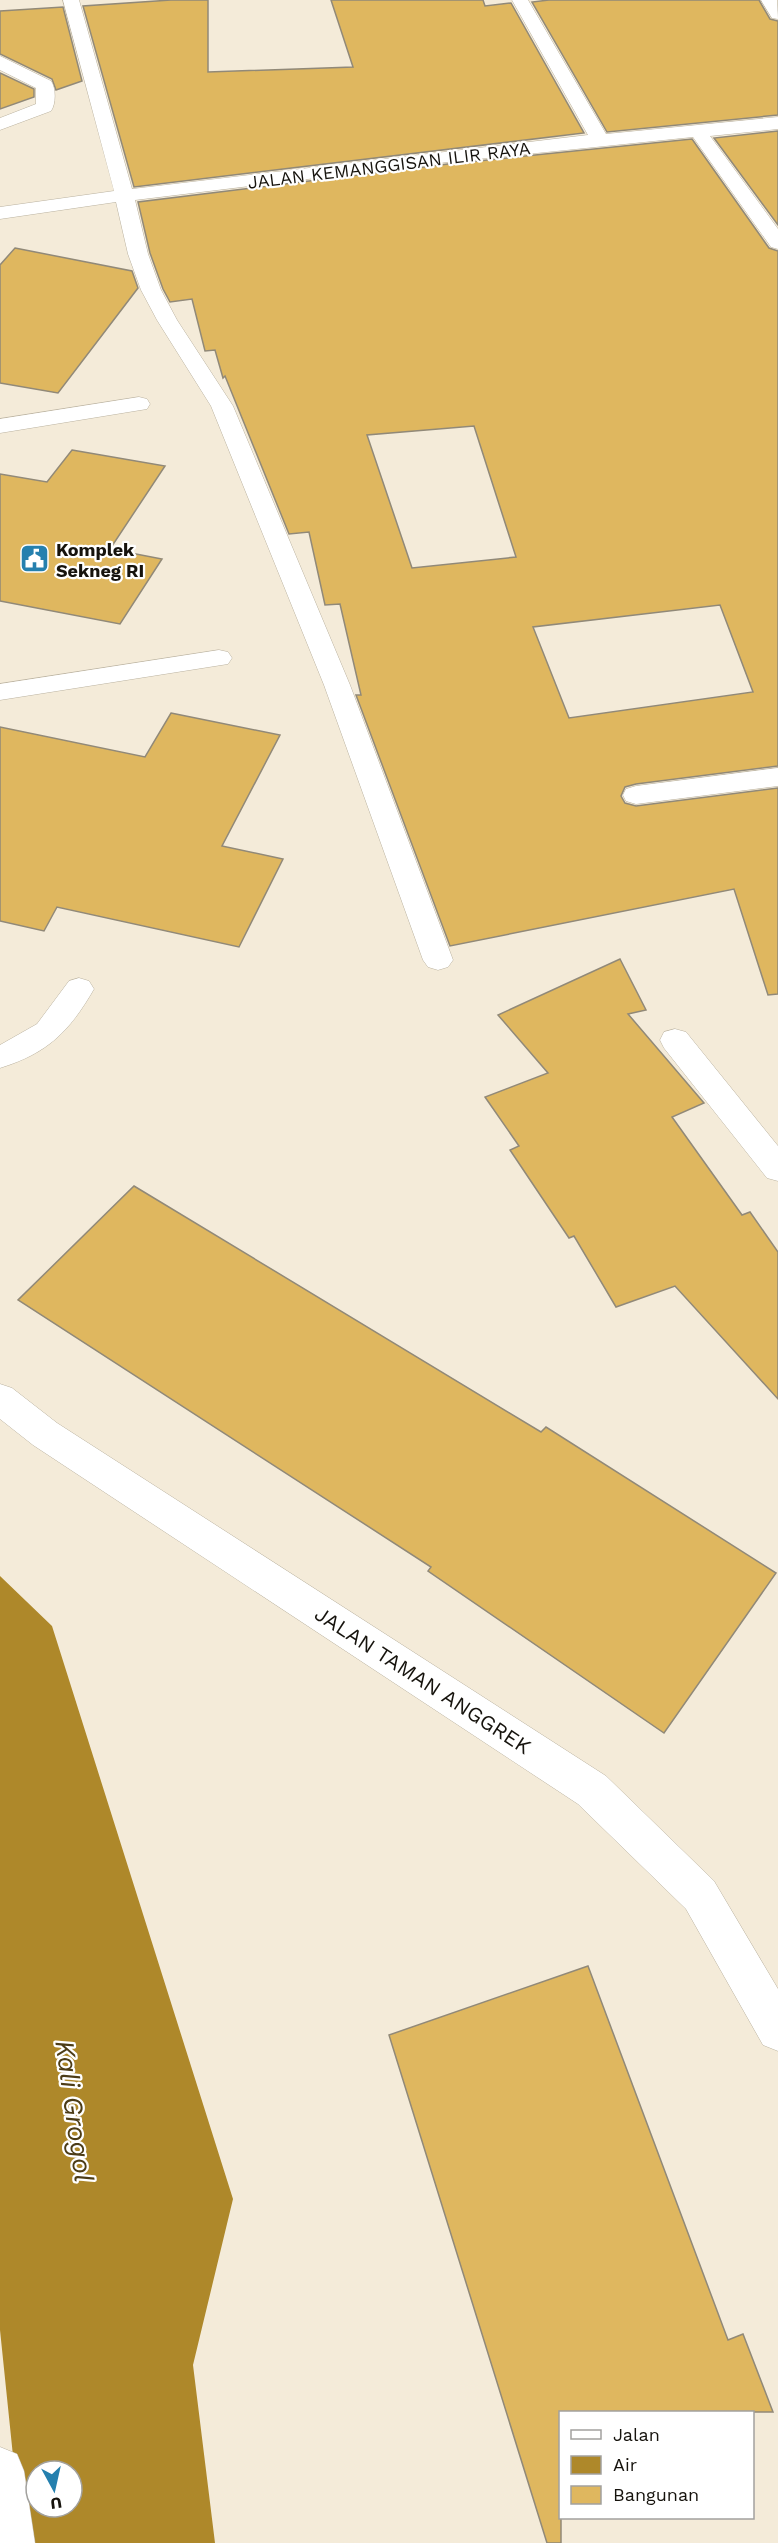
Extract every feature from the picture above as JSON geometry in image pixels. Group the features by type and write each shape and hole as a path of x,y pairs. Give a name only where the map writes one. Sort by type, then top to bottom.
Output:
{"street":[{"path":"71,0 124,195 138,258 150,288 179,341 205,375 222,406 337,685 438,960"},
{"path":"520,0 600,140"},
{"path":"768,0 778,14"},
{"path":"0,62 11,70 45,85 45,107 0,124"},
{"name":"JALAN KEMANGGISAN ILIR RAYA","path":"0,213 124,195 600,140 699,133 778,123"},
{"path":"699,133 778,243"},
{"path":"0,426 139,404"},
{"path":"0,692 219,658"},
{"path":"636,795 778,777"},
{"path":"0,1057 32,1045 55,1026 79,989"},
{"path":"675,1040 778,1169"},
{"name":"JALAN TAMAN ANGGREK","path":"0,1400 45,1434 591,1790 700,1895 778,2030"},
{"path":"0,2471 10,2543"}],"water":[{"name":"Kali Grogol","path":"0,1576 52,1626 233,2199 193,2365 215,2543 22,2543 0,2330"}],"building":[{"path":"208,0 208,72 353,67 331,0 483,0 485,6 511,3 584,133 134,187 83,6"},
{"path":"549,0 759,0 770,19 778,21 778,115 607,132 532,2"},
{"path":"63,7 82,81 56,90 52,79 0,54 0,11"},
{"path":"0,73 34,89 34,97 0,109"},
{"path":"778,131 778,225 714,138"},
{"path":"692,139 769,248 778,251 778,766 636,784 625,787 621,796 625,803 636,806 778,788 778,994 768,995 734,889 450,946 356,695 361,695 340,604 325,605 309,532 289,534 225,376 223,378 215,350 205,351 192,299 170,302 163,289 150,253 138,202 448,164","holes":["474,426 516,557 412,568 367,435","720,605 753,692 569,718 533,627"]},
{"path":"15,248 132,271 138,288 58,393 0,383 0,265"},
{"path":"72,450 165,466 110,549 162,559 120,624 0,601 0,474 47,482"},
{"path":"171,713 280,735 222,846 283,859 239,947 57,907 44,931 0,921 0,727 145,757"},
{"path":"620,959 646,1010 628,1014 704,1103 672,1117 742,1215 750,1212 778,1252 778,1399 675,1286 616,1307 574,1236 569,1238 510,1150 519,1146 485,1097 548,1073 498,1015"},
{"path":"134,1186 541,1432 546,1427 776,1573 664,1733 428,1571 431,1567 18,1300"},
{"path":"588,1966 728,2340 743,2334 773,2412 559,2411 561,2543 547,2543 389,2035"}],"place":[{"name":"Komplek Sekneg RI","path":"35,559"}]}
